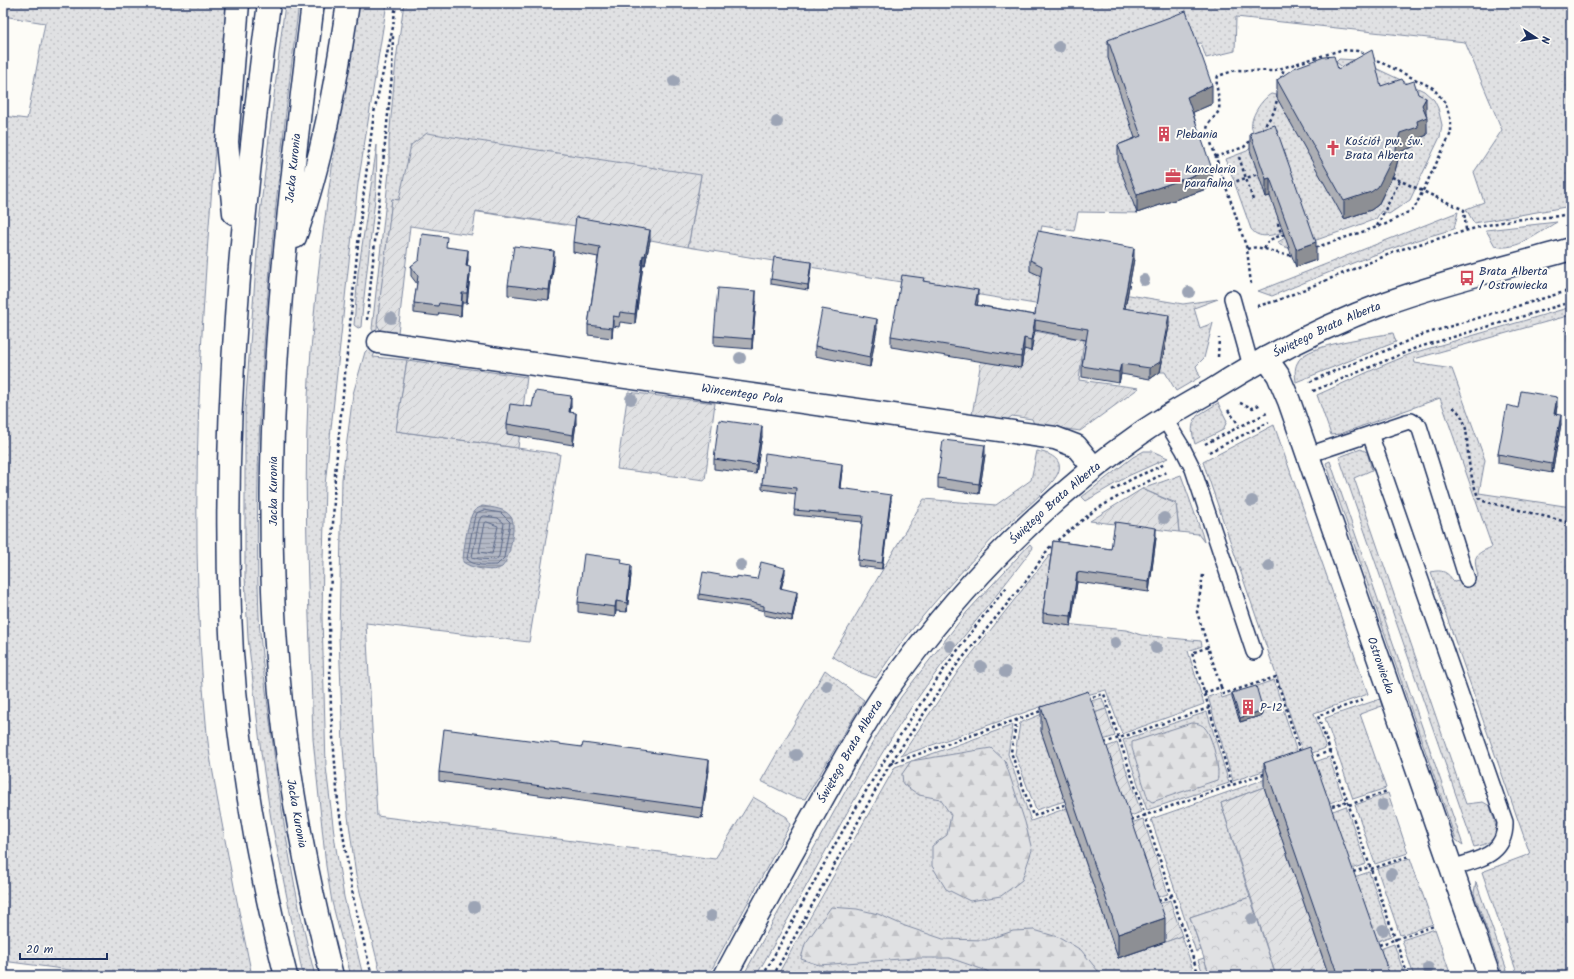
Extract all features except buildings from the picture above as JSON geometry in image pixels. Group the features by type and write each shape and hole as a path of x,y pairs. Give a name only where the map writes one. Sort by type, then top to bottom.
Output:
{"street":[{"path":"238,3 228,142 239,259"},
{"path":"269,3 249,159 239,259 232,363 228,460 228,544 231,637 237,705 248,784 274,926 286,976"},
{"name":"Jacka Kuronia","path":"313,3 291,187 276,364 272,539 275,632 282,702 296,805 316,911 332,976"},
{"path":"284,268 316,167 339,60 348,3"},
{"name":"Świętego Brata Alberta","path":"725,976 818,806 884,694 931,632 979,573 1034,519 1094,468 1164,418 1228,379 1309,336 1386,303 1466,278 1571,249"},
{"name":"Wincentego Pola","path":"379,342 1056,438 1076,446 1094,468"},
{"name":"Ostrowiecka","path":"1259,362 1278,375 1287,396 1489,976"}],"lane":[{"path":"1234,304 1259,362"},
{"path":"1164,418 1188,459 1221,551 1254,652"},
{"path":"1308,455 1406,422 1411,421 1419,426 1467,579"},
{"path":"1370,434 1505,822 1504,839 1493,853 1452,868"}],"path":[{"path":"372,976 354,902 342,835 330,710 329,623 335,474 348,339 374,113 393,27 396,3"},
{"path":"366,322 392,75 393,27"},
{"path":"1252,288 1249,277 1247,249 1207,131 1207,125 1219,108 1216,84 1218,76 1236,70 1266,72 1284,68 1341,50 1358,51 1430,86 1439,94 1446,104 1451,122 1450,133 1418,204 1408,213 1376,227 1309,250"},
{"path":"1316,58 1323,61"},
{"path":"1281,82 1284,68"},
{"path":"1215,156 1244,146 1257,135 1274,112 1279,89"},
{"path":"1239,157 1253,200"},
{"path":"1225,185 1258,174"},
{"path":"1392,177 1464,210 1466,230"},
{"path":"1376,227 1400,180"},
{"path":"1264,249 1269,240 1283,235 1278,220 1284,213"},
{"path":"1234,304 1257,306 1276,302 1402,249 1466,230 1511,220 1560,216 1571,213"},
{"path":"1247,249 1258,247 1288,256 1301,252"},
{"path":"773,976 890,764 956,666 1026,581 1049,548 1095,510 1188,459 1287,396 1331,372 1395,347 1414,337 1571,290"},
{"path":"1255,299 1257,306"},
{"path":"1219,334 1217,353 1228,379 1240,402 1253,408 1416,348 1571,302"},
{"path":"1453,407 1461,413 1467,432 1468,454 1478,497 1483,501 1571,523"},
{"path":"1108,492 1134,478 1188,459 1275,420"},
{"path":"1221,551 1207,556 1197,612 1223,694 1276,677 1301,754"},
{"path":"763,976 837,840 913,712 950,660 1007,587"},
{"path":"1208,647 1192,653 1232,785"},
{"path":"1204,693 1221,687"},
{"path":"1082,700 1104,694 1199,976"},
{"path":"890,764 1052,707"},
{"path":"1104,743 1209,708"},
{"path":"1318,716 1408,976"},
{"path":"1017,719 1011,752 1033,816 1064,805"},
{"path":"1310,758 1330,751"},
{"path":"1131,820 1274,770"},
{"path":"1349,805 1387,791"},
{"path":"1332,806 1348,801"},
{"path":"1353,872 1409,856"},
{"path":"1158,901 1172,896"},
{"path":"1379,945 1434,926"}],"green space":[{"path":"3,3 228,3 205,277 197,460 197,551 200,643 210,758 252,976 85,976 85,972 3,961 3,116 27,119 45,23 3,16"},
{"path":"285,3 299,3 281,156 267,309 258,462 257,539 259,616 266,687 284,822 294,884 315,976 303,976 271,819 261,752 248,638 245,576 245,410 260,214"},
{"path":"359,3 387,3 358,184 325,485 322,616 326,767 335,842 344,897 363,976 351,976 332,902 326,866 313,739 306,482 311,347 321,248 342,101"},
{"path":"404,3 1571,3 1571,206 1474,223 1466,209 1484,202 1474,172 1502,130 1465,42 1236,17 1235,51 1206,58 1201,43 1191,44 1141,154 1137,213 1078,212 1074,231 1042,226 1038,242 1052,282 1183,304 1218,299 1194,308 1200,328 1213,323 1204,358 1196,366 1200,377 1176,391 1165,372 1160,372 1169,326 688,247 701,175 565,225 392,199 377,328 375,334 372,329 389,172 389,140 396,60"},
{"name":"Kościół pw. św. Brata Alberta","path":"1339,59 1357,60 1424,91 1434,100 1438,108 1442,125 1440,137 1410,200 1389,214 1381,211 1376,219 1291,249 1280,245 1278,242 1285,238 1284,232 1262,236 1258,235 1251,229 1226,159 1247,151 1259,140 1252,129 1252,120 1260,104 1267,96 1271,94 1282,96 1328,67 1361,75 1341,66 1336,62"},
{"path":"427,133 701,175 688,247 576,226 476,211 472,235 410,226 398,333 381,331 377,324 392,199 399,200 411,145"},
{"path":"377,145 376,190 361,327 358,328 354,325 358,273"},
{"path":"1458,212 1454,229 1385,251 1339,268 1272,296 1258,291"},
{"path":"1557,222 1520,244 1503,247 1495,246 1486,230"},
{"path":"1571,307 1571,315 1414,359 1415,363 1452,369 1485,460 1479,493 1571,507 1571,976 1518,976 1482,872 1530,854 1431,572 1442,571 1454,582 1478,577 1475,561 1476,558 1481,552 1492,547 1440,398 1340,434 1331,435 1317,395 1413,353"},
{"path":"1034,331 1084,340 1079,380 1139,388 1080,431 1034,424 1032,419 1012,416 1007,420 972,415 981,361 1021,368 1024,349"},
{"path":"1393,333 1396,342 1296,382 1296,365 1305,354 1328,345"},
{"path":"374,344 377,348 373,357 407,360 396,431 560,454 529,642 366,623 377,816 715,859 753,797 787,817 790,825 708,976 381,976 356,876 348,816 343,746 339,636 342,479 353,394 365,352"},
{"path":"407,360 527,377 518,448 396,431"},
{"path":"628,392 715,403 705,480 617,469"},
{"path":"1218,403 1227,421 1223,430 1195,444 1192,430 1193,423 1197,416"},
{"path":"1274,425 1368,694 1314,713 1326,748 1304,756 1203,462"},
{"path":"1361,449 1367,452 1372,470 1354,478 1466,804 1483,802 1490,806 1493,814 1496,832 1490,841 1483,845 1474,847 1339,457"},
{"path":"1037,451 1046,453 1057,460 1059,468 1054,479 1040,495 998,533 950,585 904,639 876,678 856,671 832,656 924,499 996,505 1031,480"},
{"path":"1144,451 1152,451 1168,458 1128,476 1086,501 1082,497 1133,457"},
{"path":"1330,461 1463,845 1456,840 1326,463"},
{"path":"1181,475 1204,542 1198,534 1179,532 1176,503 1142,489"},
{"path":"1142,489 1176,504 1179,532 1090,521"},
{"path":"1030,544 1033,548 941,666 912,706 870,772 756,976 743,976 870,747 901,697 967,612"},
{"path":"1053,551 1043,622 1126,630 1141,635 1201,641 1202,646 1188,651 1204,704 1122,734 1106,690 1040,707 901,756 959,670"},
{"path":"825,670 864,700 805,799 793,797 761,781"},
{"path":"1274,680 1299,759 1233,781 1208,697 1220,693 1222,698"},
{"path":"1102,698 1106,709 1041,731 1065,801 1036,810 1015,754 1020,723 1042,714"},
{"path":"1380,699 1382,706 1360,714 1386,788 1353,799 1325,718"},
{"path":"1106,709 1115,736 1097,742 1088,715"},
{"path":"1207,712 1229,783 1147,810 1123,740"},
{"path":"1191,723 1202,726 1208,732 1217,762 1217,780 1152,802 1148,799 1132,748 1132,742"},
{"path":"1013,725 1008,754 1031,821 1067,808 1118,958 1182,936 1195,976 777,976 895,767"},
{"path":"1117,743 1141,812 1123,819 1106,747"},
{"path":"991,748 1005,761 1025,822 1032,850 1022,880 1001,896 970,901 946,889 932,866 932,846 947,835 951,815 940,799 919,795 903,784 902,774 911,761"},
{"path":"1329,757 1343,798 1322,806 1264,787 1221,803 1250,897 1190,917 1201,950 1196,952 1151,819"},
{"path":"1264,787 1329,976 1276,976 1221,803"},
{"path":"1388,793 1408,853 1375,864 1355,805"},
{"path":"1346,806 1366,864 1345,871 1325,814"},
{"path":"1143,819 1168,894 1157,897 1125,825"},
{"path":"1410,858 1433,924 1400,935 1377,869"},
{"path":"1369,872 1391,936 1370,944 1348,879"},
{"path":"1476,882 1509,976 1503,976 1474,893"},
{"path":"1250,897 1276,976 1210,976 1190,917"},
{"path":"1170,900 1182,936 1165,942 1153,906"},
{"path":"831,907 857,909 878,914 905,926 943,939 986,940 1013,931 1034,930 1061,938 1081,950 1102,976 994,976 987,971 950,958 914,958 819,965 801,959 805,944"},
{"path":"1435,929 1451,976 1414,976 1402,940"},
{"path":"1394,944 1405,976 1382,976 1380,949"},
{"path":"1204,958 1210,976 1204,976 1198,960"}],"water":[{"path":"483,506 506,512 513,521 513,534 507,558 502,567 494,570 482,569 463,562 465,543 472,515 474,511"}],"place":[{"name":"Plebania","path":"1164,134"},
{"name":"Kościół pw. św. Brata Alberta","path":"1333,148"},
{"name":"Kancelaria parafialna","path":"1173,176"},
{"name":"Brata Alberta / Ostrowiecka","path":"1467,278"},
{"name":"P-12","path":"1248,707"}]}
